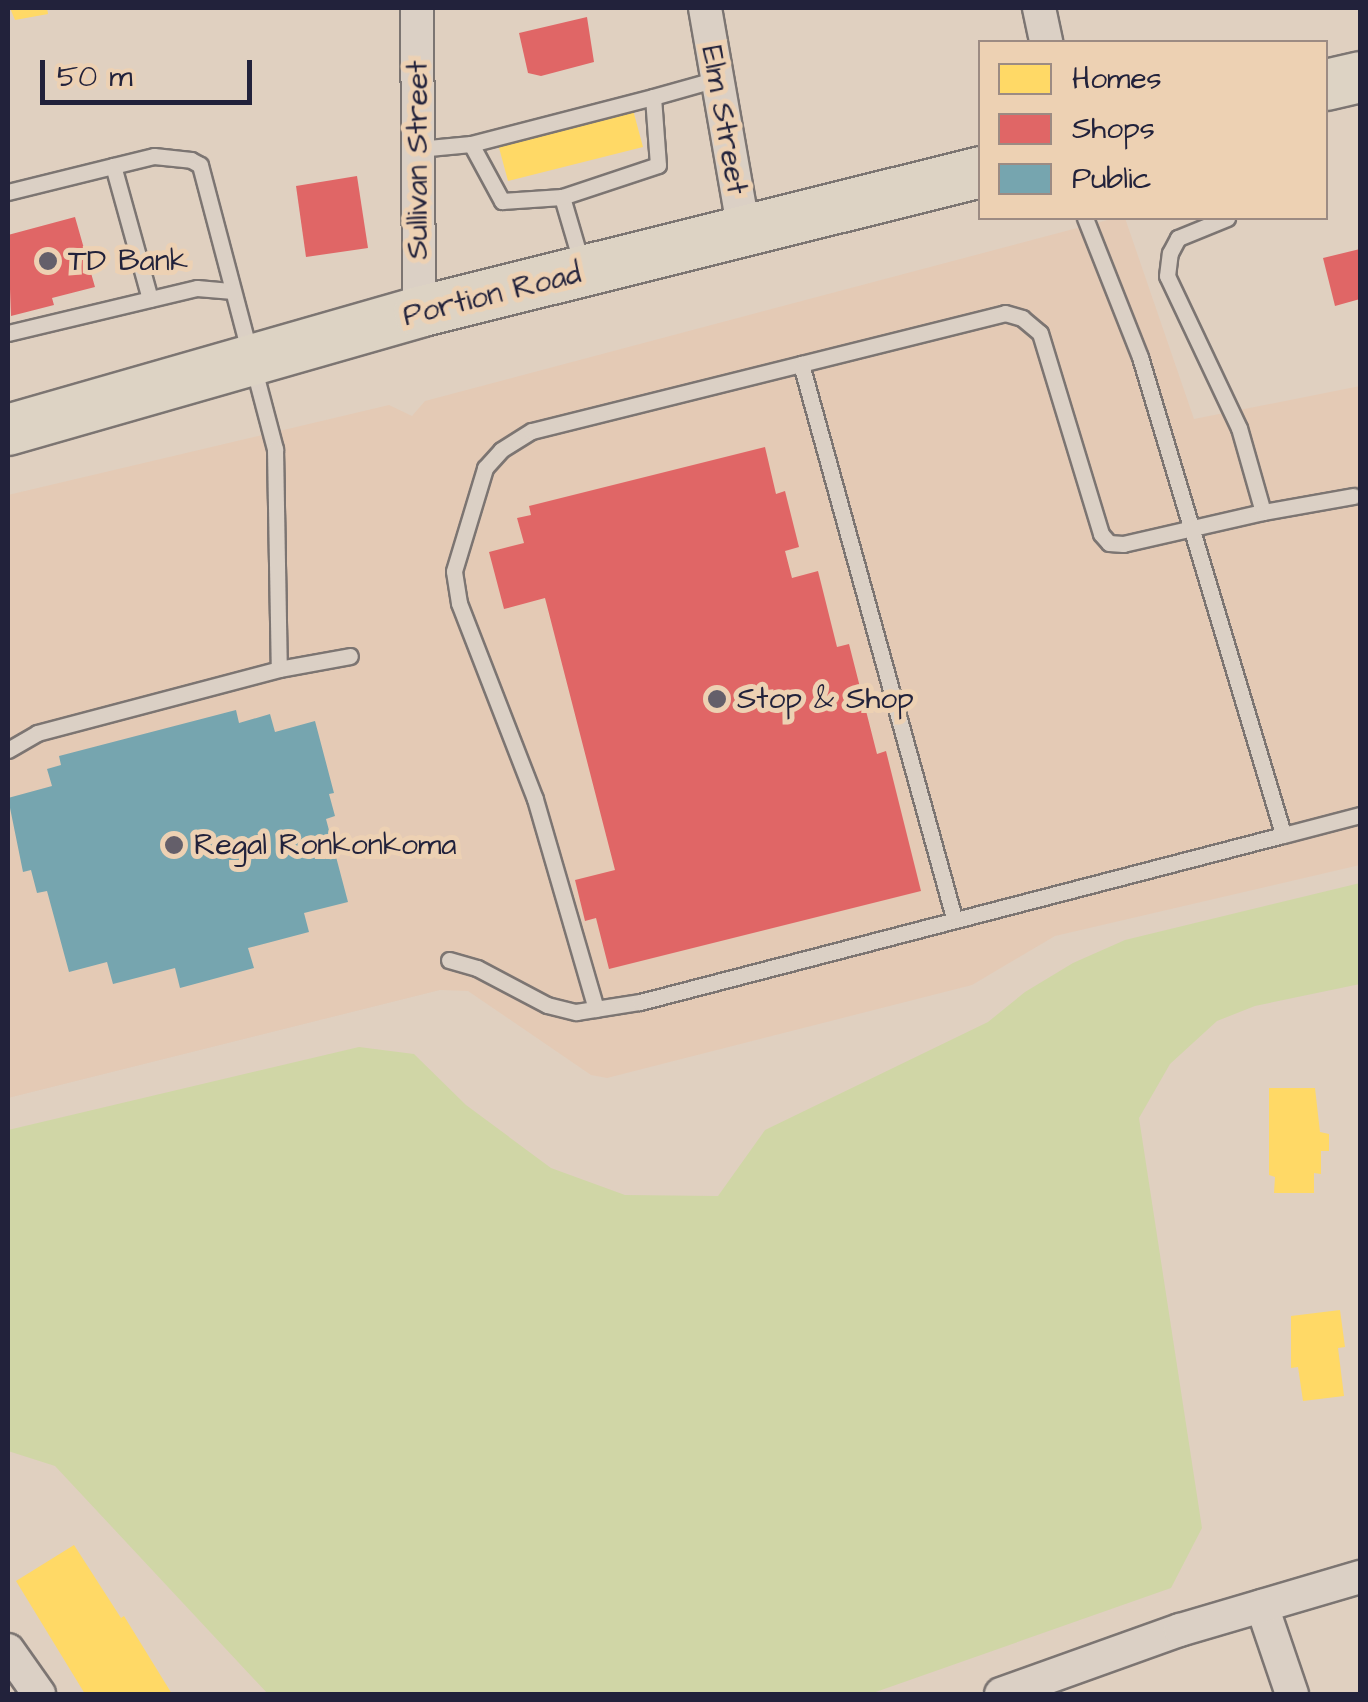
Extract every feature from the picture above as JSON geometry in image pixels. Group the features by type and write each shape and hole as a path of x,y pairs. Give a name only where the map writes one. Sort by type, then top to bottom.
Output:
{"main road":[{"path":"1328,85 1360,77"},
{"name":"Portion Road","path":"8,430 419,312 978,173"}],"street":[{"name":"Sullivan Street","path":"417,8 419,312"},
{"name":"Elm Street","path":"705,8 744,232"},
{"path":"1039,8 1046,40"},
{"path":"1001,1694 1180,1630 1360,1577"},
{"path":"1262,1606 1292,1694"},
{"path":"8,1650 39,1694"}],"lane":[{"path":"418,149 471,144 717,79"},
{"path":"471,144 502,200 562,197 658,165 653,97"},
{"path":"8,192 170,156 200,165 275,449 280,669"},
{"path":"113,166 150,299"},
{"path":"562,197 584,272"},
{"path":"1087,220 1140,357 1282,835"},
{"path":"1222,220 1178,238 1170,253 1167,276 1239,428 1263,512"},
{"path":"8,333 197,288 233,291"},
{"path":"596,1008 535,800 459,603 454,571 485,468 501,450 532,431 1005,313 1022,318 1040,333 1101,534 1108,543 1123,544 1192,525 1354,496"},
{"path":"801,364 954,918"},
{"path":"8,750 37,732 280,669 350,656"},
{"path":"449,960 476,968 547,1006 576,1012 640,1002 1360,815"}],"shaded area":[{"path":"1107,220 1126,220 1194,419 1360,386 1360,865 1055,936 972,985 607,1078 591,1075 468,991 440,990 8,1098 8,495 389,405 412,416 425,401"}],"green space":[{"path":"1360,883 1360,984 1255,1006 1217,1021 1170,1064 1139,1118 1202,1528 1171,1588 870,1694 268,1694 55,1466 8,1451 8,1130 359,1047 414,1054 466,1105 551,1168 625,1195 718,1196 765,1130 988,1022 1025,992 1073,963 1125,940"}],"building: Homes":[{"path":"10,8 47,8 48,14 15,20"},
{"path":"633,110 643,147 508,181 498,144"},
{"path":"1269,1088 1315,1088 1320,1132 1329,1134 1329,1151 1321,1151 1321,1174 1314,1173 1314,1193 1274,1193 1275,1177 1269,1175"},
{"path":"1340,1310 1345,1347 1338,1348 1344,1396 1303,1401 1298,1367 1291,1368 1291,1316"},
{"path":"74,1545 172,1694 85,1694 16,1581"}],"building: Shops":[{"path":"587,17 594,62 541,76 528,73 519,33"},
{"path":"357,176 368,248 306,257 296,186"},
{"name":"TD Bank","path":"75,217 95,287 52,298 54,305 11,316 8,235"},
{"path":"1360,249 1360,299 1335,306 1323,258"},
{"name":"Stop & Shop","path":"765,447 776,494 785,491 799,547 785,551 792,578 818,571 837,647 849,644 877,754 886,751 921,891 609,969 596,918 585,921 575,880 615,870 545,598 504,609 489,552 524,543 517,518 531,515 529,506"}],"building: Public":[{"name":"Regal Ronkonkoma","path":"236,710 239,723 270,714 275,732 315,721 334,793 329,794 335,816 326,819 348,902 304,913 309,932 248,948 254,968 180,988 175,968 113,984 107,962 69,972 47,891 37,893 31,870 23,872 8,798 52,786 47,769 61,765 59,756"}],"place":[{"name":"TD Bank","path":"48,261"},
{"name":"Stop & Shop","path":"717,699"},
{"name":"Regal Ronkonkoma","path":"174,845"}]}
